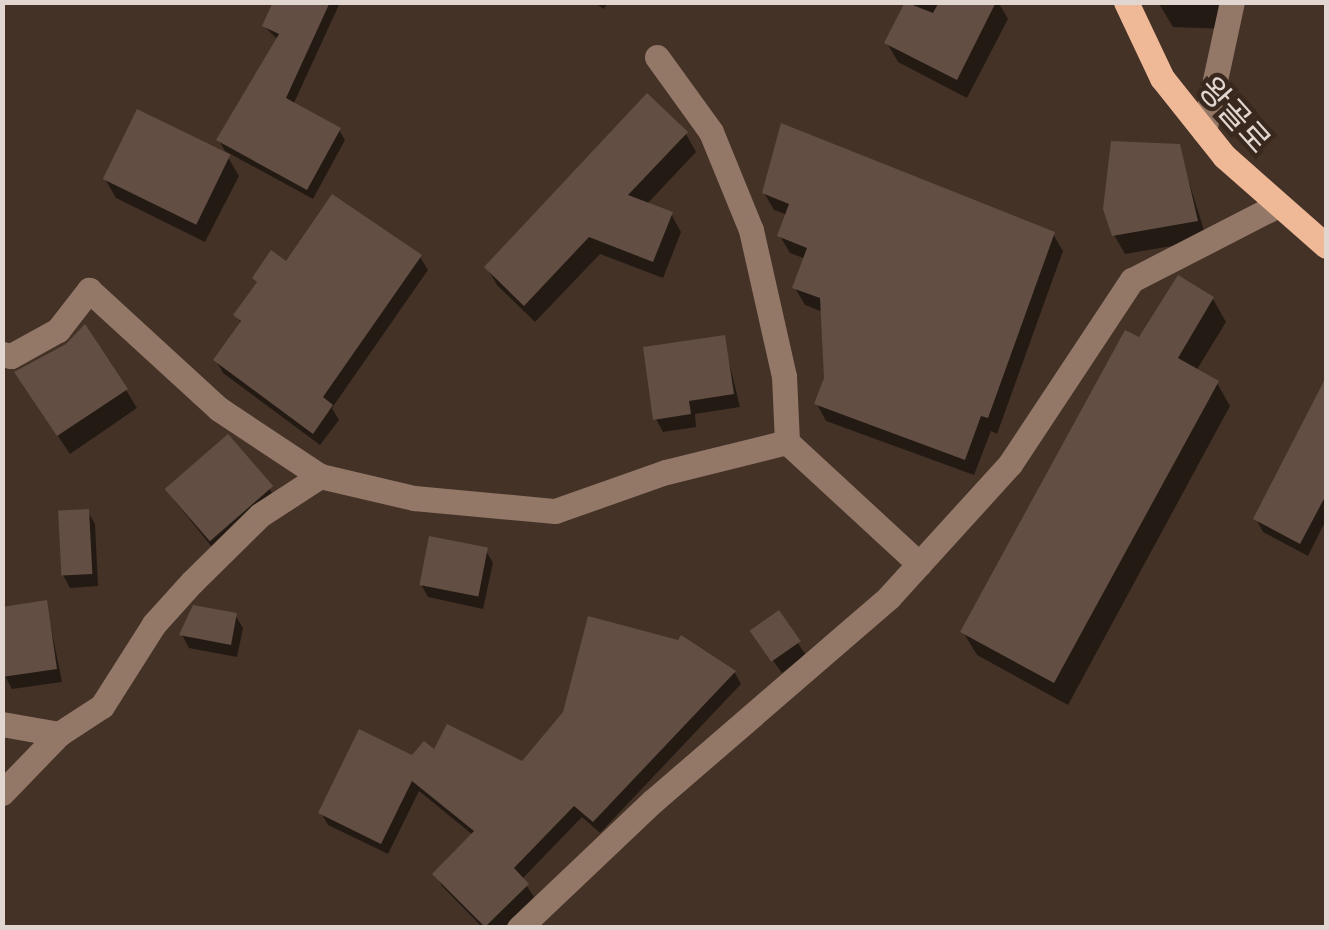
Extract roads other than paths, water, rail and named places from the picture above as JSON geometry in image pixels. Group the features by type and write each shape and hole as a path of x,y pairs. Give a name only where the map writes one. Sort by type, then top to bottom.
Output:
{"main road":[{"name":"왕골로","path":"1126,2 1162,78 1204,131 1278,205 1326,246"}],"street":[{"path":"1204,131 1232,2"},
{"path":"657,58 711,132 751,230 784,376 788,442 919,564"},
{"path":"519,928 919,564 1010,464 1132,280 1278,205"},
{"path":"2,354 11,356 58,330 89,290 219,409 320,476 414,498 554,511 666,472 788,442"},
{"path":"2,793 59,734 102,706 154,624 192,582 260,515 320,476"},
{"path":"2,724 59,734"}]}
